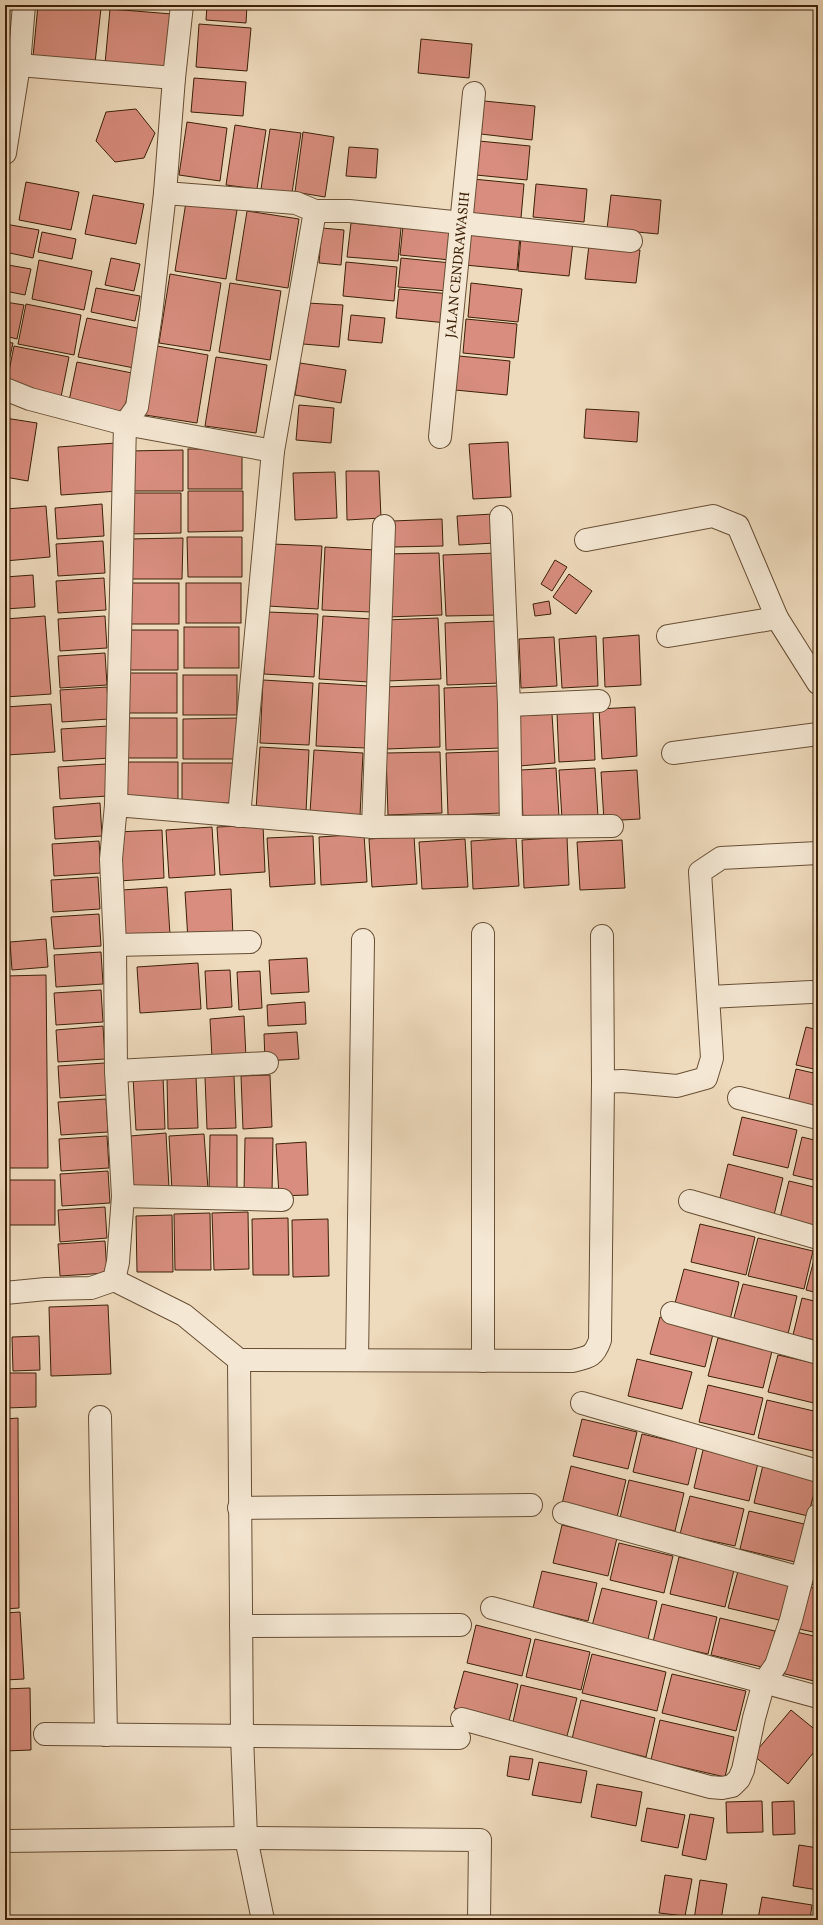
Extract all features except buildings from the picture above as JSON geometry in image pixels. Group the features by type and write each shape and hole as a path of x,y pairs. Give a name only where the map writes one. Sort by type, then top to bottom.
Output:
{"street":[{"path":"5,153 12,63 24,5"},
{"path":"114,1280 118,1262 122,1196 116,1071 115,945 111,859 116,805 125,424 137,407 151,314 166,193 174,78 182,5"},
{"path":"12,63 174,78"},
{"name":"JALAN CENDRAWASIH","path":"440,438 474,93"},
{"path":"166,193 296,203 315,211 348,211 631,241"},
{"path":"239,816 273,451 315,211"},
{"path":"5,389 30,399 125,424 273,451"},
{"path":"586,540 713,516 738,526 777,618 818,683"},
{"path":"501,517 509,705 511,827"},
{"path":"373,827 384,526"},
{"path":"668,636 777,618"},
{"path":"509,705 599,701"},
{"path":"673,753 818,734"},
{"path":"116,805 373,827 612,826"},
{"path":"603,1082 622,1081 677,1086 706,1078 712,1058 700,872 721,858 818,853"},
{"path":"483,934 484,1361"},
{"path":"5,1293 46,1289 91,1288 114,1280 184,1315 239,1360 572,1361 588,1358 596,1351 600,1340 603,1082 602,936"},
{"path":"357,1360 363,940"},
{"path":"115,945 250,942"},
{"path":"709,997 811,992"},
{"path":"116,1071 267,1063"},
{"path":"739,1098 818,1118"},
{"path":"122,1196 282,1200"},
{"path":"690,1201 818,1238"},
{"path":"672,1313 818,1354"},
{"path":"239,1360 242,1736 246,1838 263,1920"},
{"path":"582,1403 818,1471"},
{"path":"100,1417 106,1735"},
{"path":"239,1508 531,1505"},
{"path":"564,1513 801,1578"},
{"path":"45,1734 242,1736 460,1729 710,1788 732,1786 743,1770 754,1718 764,1682 776,1665 791,1620 818,1515"},
{"path":"492,1608 818,1697"},
{"path":"241,1626 460,1625"},
{"path":"5,1842 246,1838 480,1840 479,1920"}]}
